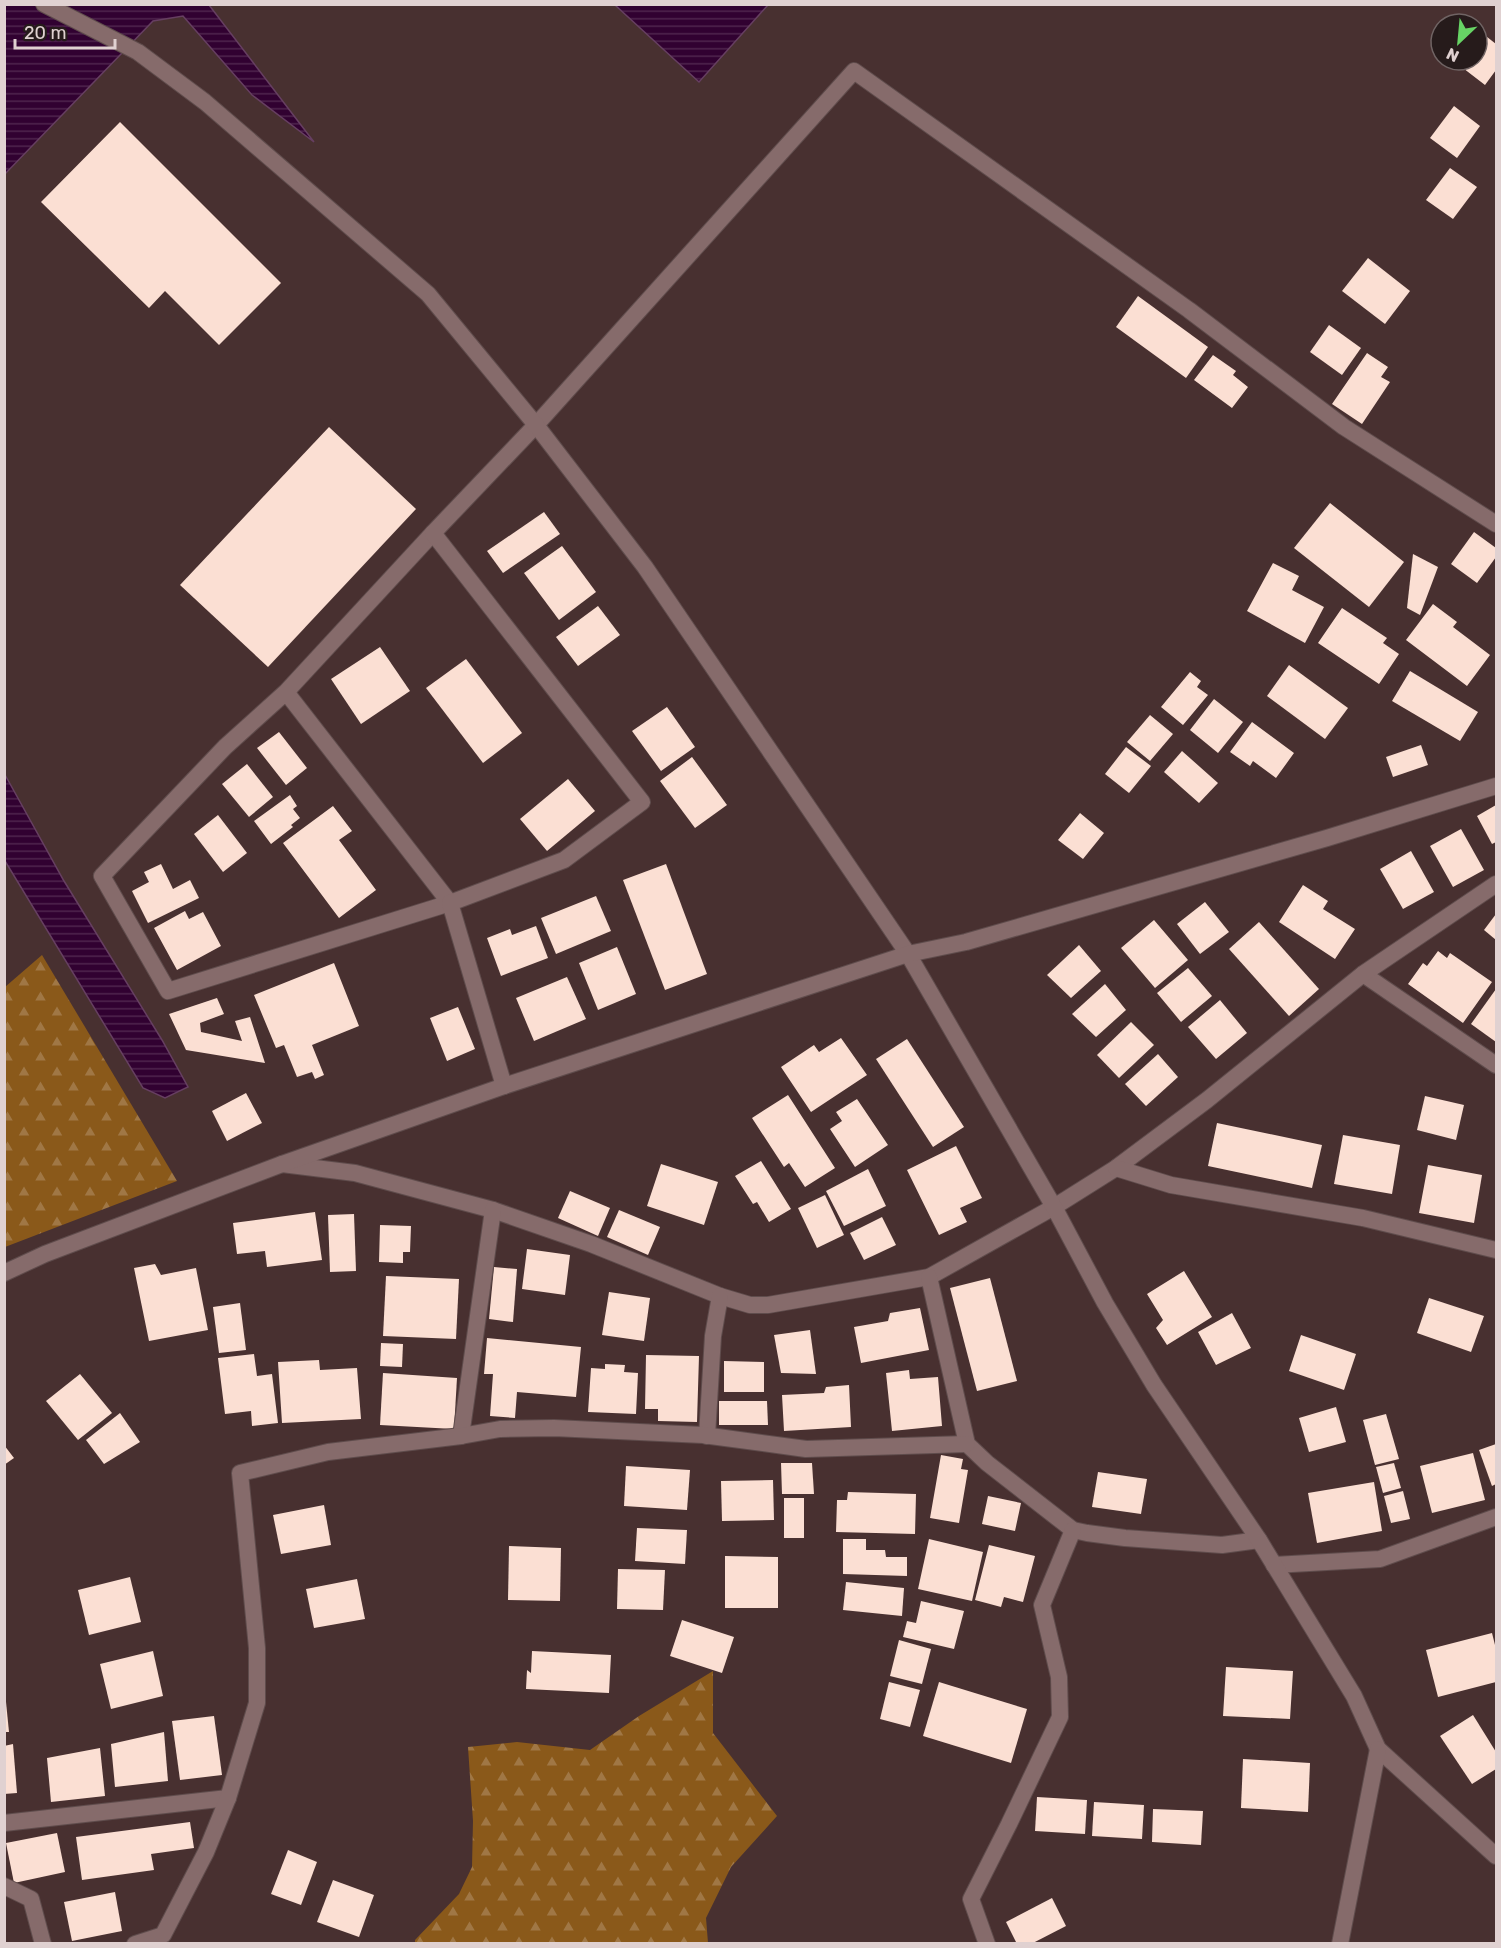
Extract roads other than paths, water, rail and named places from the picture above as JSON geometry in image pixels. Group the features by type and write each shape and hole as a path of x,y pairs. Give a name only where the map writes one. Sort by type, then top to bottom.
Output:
{"street":[{"path":"44,4 138,52 205,102 428,294 536,425 645,567 908,954 1054,1207 1105,1303 1154,1384 1259,1540 1354,1696 1378,1749 1497,1856"},
{"path":"433,533 642,802 564,860 450,903 168,991 102,876 225,747 286,692 433,533 536,425 854,71 1189,310 1344,427 1497,524"},
{"path":"286,692 450,903 504,1086"},
{"path":"4,1273 45,1254 282,1164 504,1086 908,954 998,933 1327,838 1497,786"},
{"path":"282,1164 356,1173 493,1210 591,1244 720,1296 750,1305 768,1305 928,1277 1054,1207 1116,1168 1208,1100 1363,974 1497,884"},
{"path":"1363,974 1497,1065"},
{"path":"1116,1168 1171,1185 1362,1218 1497,1250"},
{"path":"461,1436 493,1210"},
{"path":"928,1277 966,1444 987,1463 1073,1530 1125,1538 1222,1545 1259,1540"},
{"path":"707,1436 713,1336 720,1296"},
{"path":"135,1944 163,1935 206,1852 228,1798 257,1703 257,1648 240,1473 328,1452 500,1429 554,1428 707,1436 806,1449 966,1444"},
{"path":"1274,1565 1380,1559 1497,1517"},
{"path":"987,1944 971,1899 1060,1717 1059,1677 1042,1605 1073,1530"},
{"path":"1340,1944 1378,1749"},
{"path":"4,1823 228,1798"},
{"path":"4,1886 31,1899 43,1944"}]}
